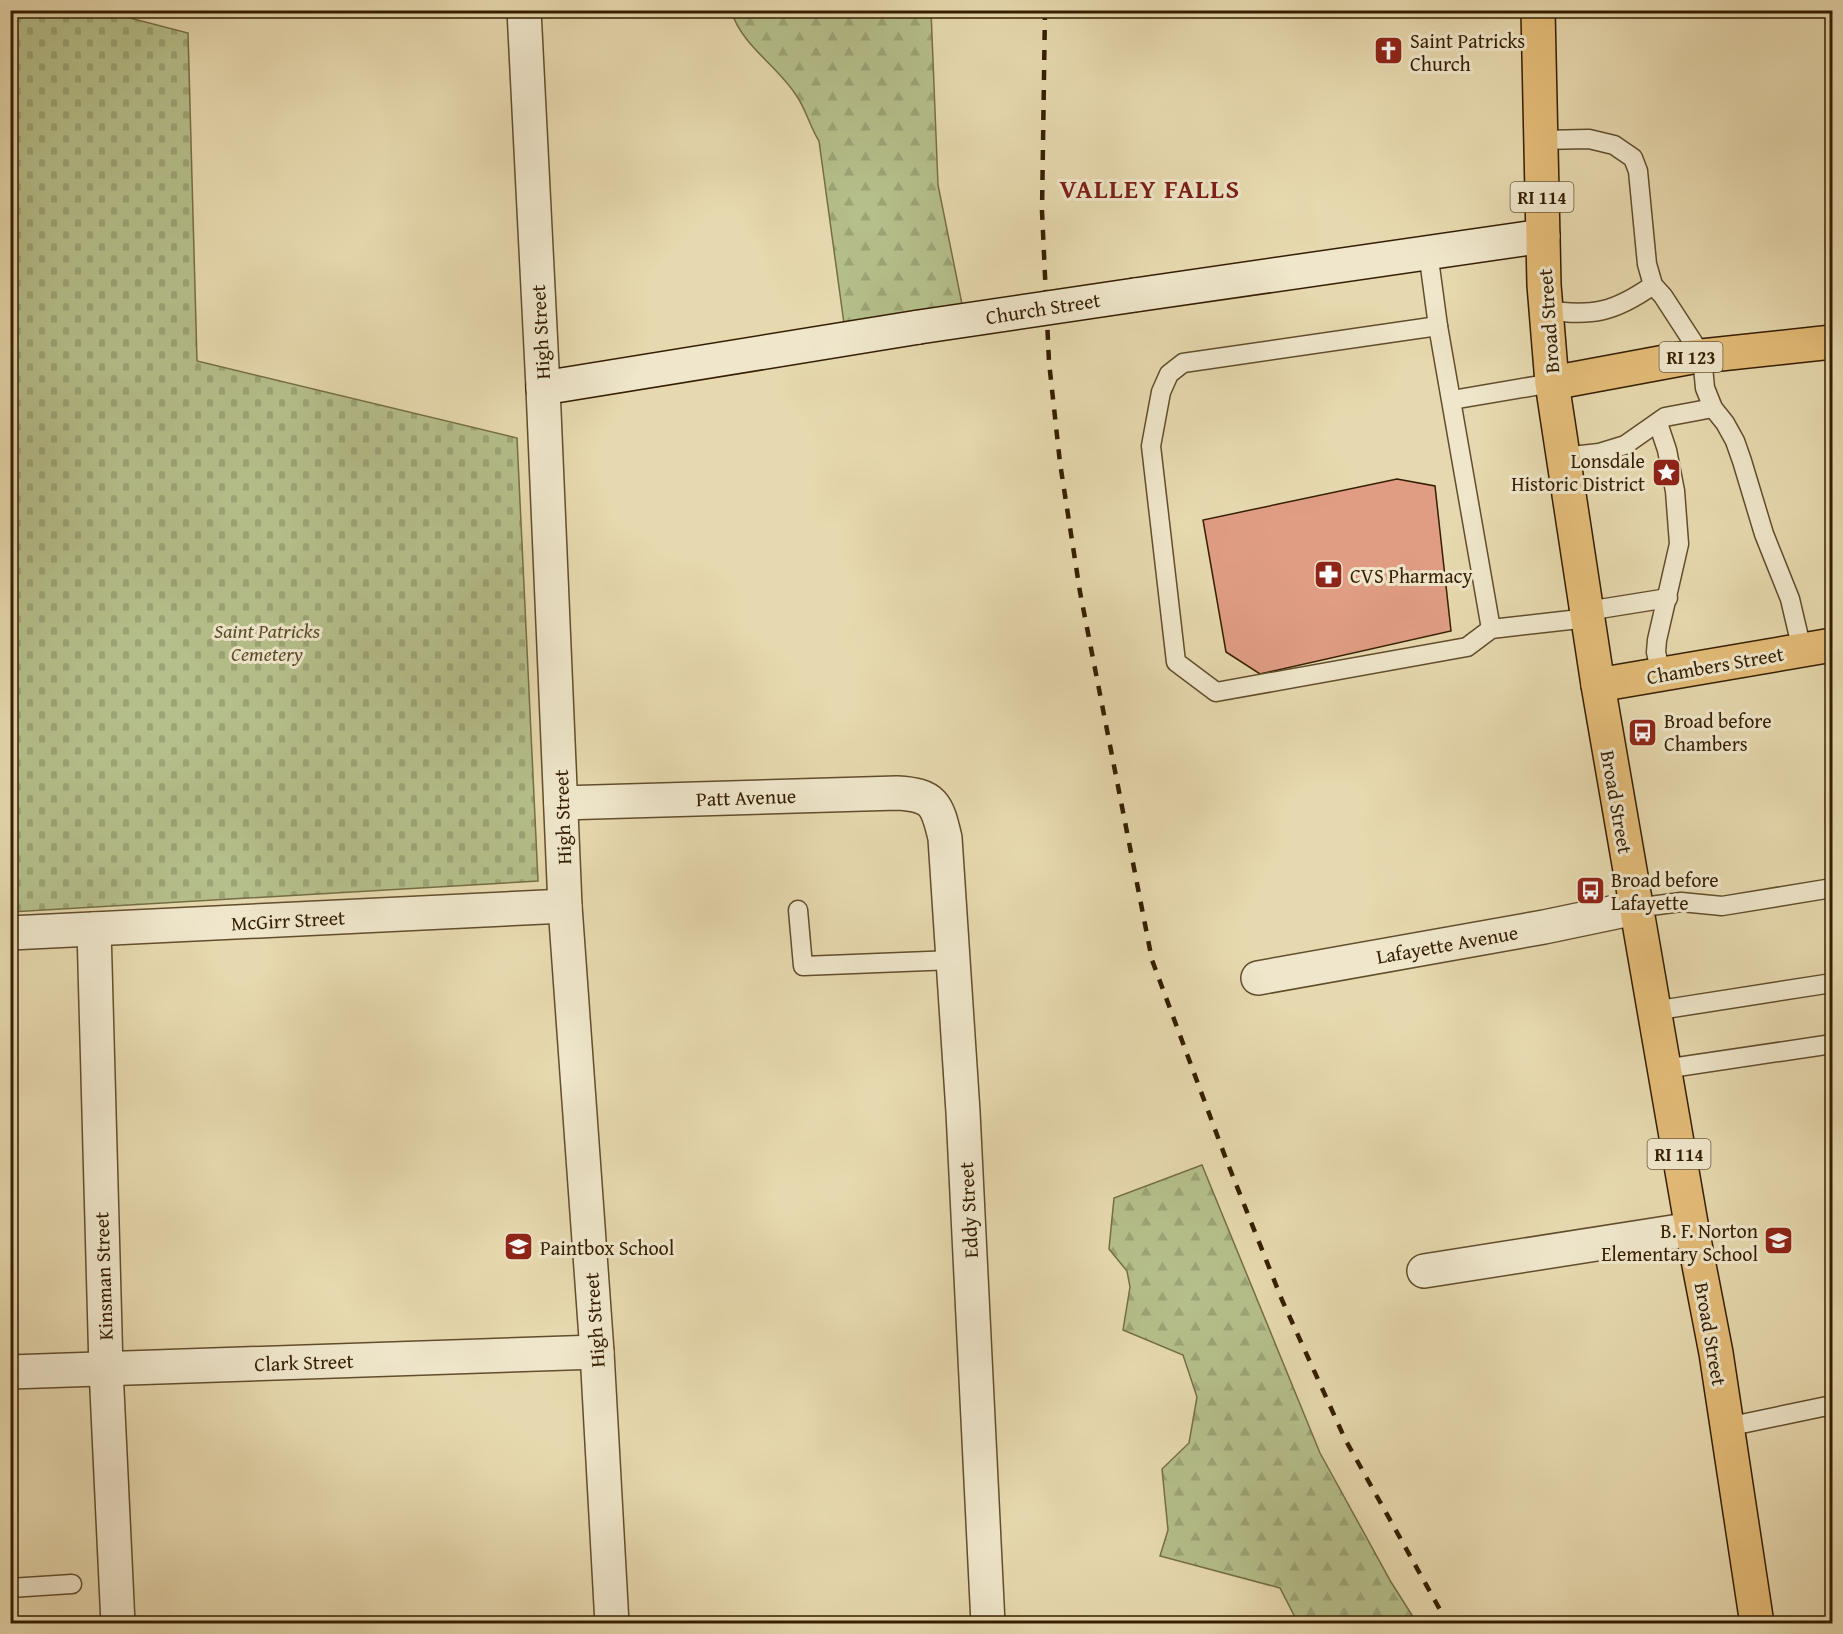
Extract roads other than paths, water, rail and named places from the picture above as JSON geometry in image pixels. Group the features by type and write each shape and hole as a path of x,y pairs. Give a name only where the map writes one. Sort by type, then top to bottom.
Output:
{"main road":[{"name":"Broad Street","path":"1543,11 1541,140 1543,236 1552,383 1598,685 1653,1011 1716,1353 1757,1623"},
{"name":"RI 123","path":"1552,383 1702,356 1833,342"},
{"name":"Chambers Street","path":"1598,685 1817,648"}],"street":[{"name":"High Street","path":"524,10 565,906 597,1352 612,1623"},
{"name":"Church Street","path":"543,388 919,327 1543,236"},
{"name":"Patt Avenue","path":"561,802 897,793 916,794 930,800"},
{"name":"Eddy Street","path":"930,800 940,817 945,838 963,1112 988,1623"},
{"name":"McGirr Street","path":"10,933 565,906"},
{"name":"Lafayette Avenue","path":"1258,978 1544,927 1635,908"},
{"name":"Kinsman Street","path":"94,929 106,1369 118,1623"},
{"path":"1424,1271 1692,1229"},
{"name":"Clark Street","path":"10,1372 597,1352"}],"lane":[{"path":"1541,140 1590,139 1614,145 1633,158 1638,171 1647,264 1653,285 1663,296 1702,356 1705,388 1713,408 1725,423 1742,461 1764,534 1790,599 1817,648"},
{"path":"1428,252 1438,326 1491,629"},
{"path":"1546,310 1574,314 1604,311 1633,300 1653,285"},
{"path":"1438,326 1183,363 1169,374 1161,392 1151,446 1176,662 1216,692 1467,647 1491,629 1587,615 1668,598"},
{"path":"1452,400 1552,383"},
{"path":"1563,457 1599,453 1625,445 1665,417 1713,408"},
{"path":"1658,423 1675,491 1679,544 1668,598 1656,640 1661,675"},
{"path":"1635,908 1681,902 1722,906 1833,888"},
{"path":"798,910 803,966 953,960"},
{"path":"1653,1011 1833,983"},
{"path":"1664,1069 1833,1044"},
{"path":"1727,1427 1833,1405"},
{"path":"10,1588 72,1584"}],"railway":[{"path":"1045,10 1042,211 1049,362 1060,463 1080,592 1152,960 1226,1159 1282,1300 1345,1439 1448,1624"}],"place":[{"name":"Saint Patricks Church","path":"1389,51"},
{"name":"Lonsdale Historic District","path":"1666,472"},
{"name":"CVS Pharmacy","path":"1329,575"},
{"name":"Broad before Chambers","path":"1643,732"},
{"name":"Broad before Lafayette","path":"1590,890"},
{"name":"B. F. Norton Elementary School","path":"1779,1241"},
{"name":"Paintbox School","path":"519,1247"}],"district":[{"name":"VALLEY FALLS","path":"1150,188"}],"park label":[{"name":"Saint Patricks Cemetery","path":"267,642"}]}
